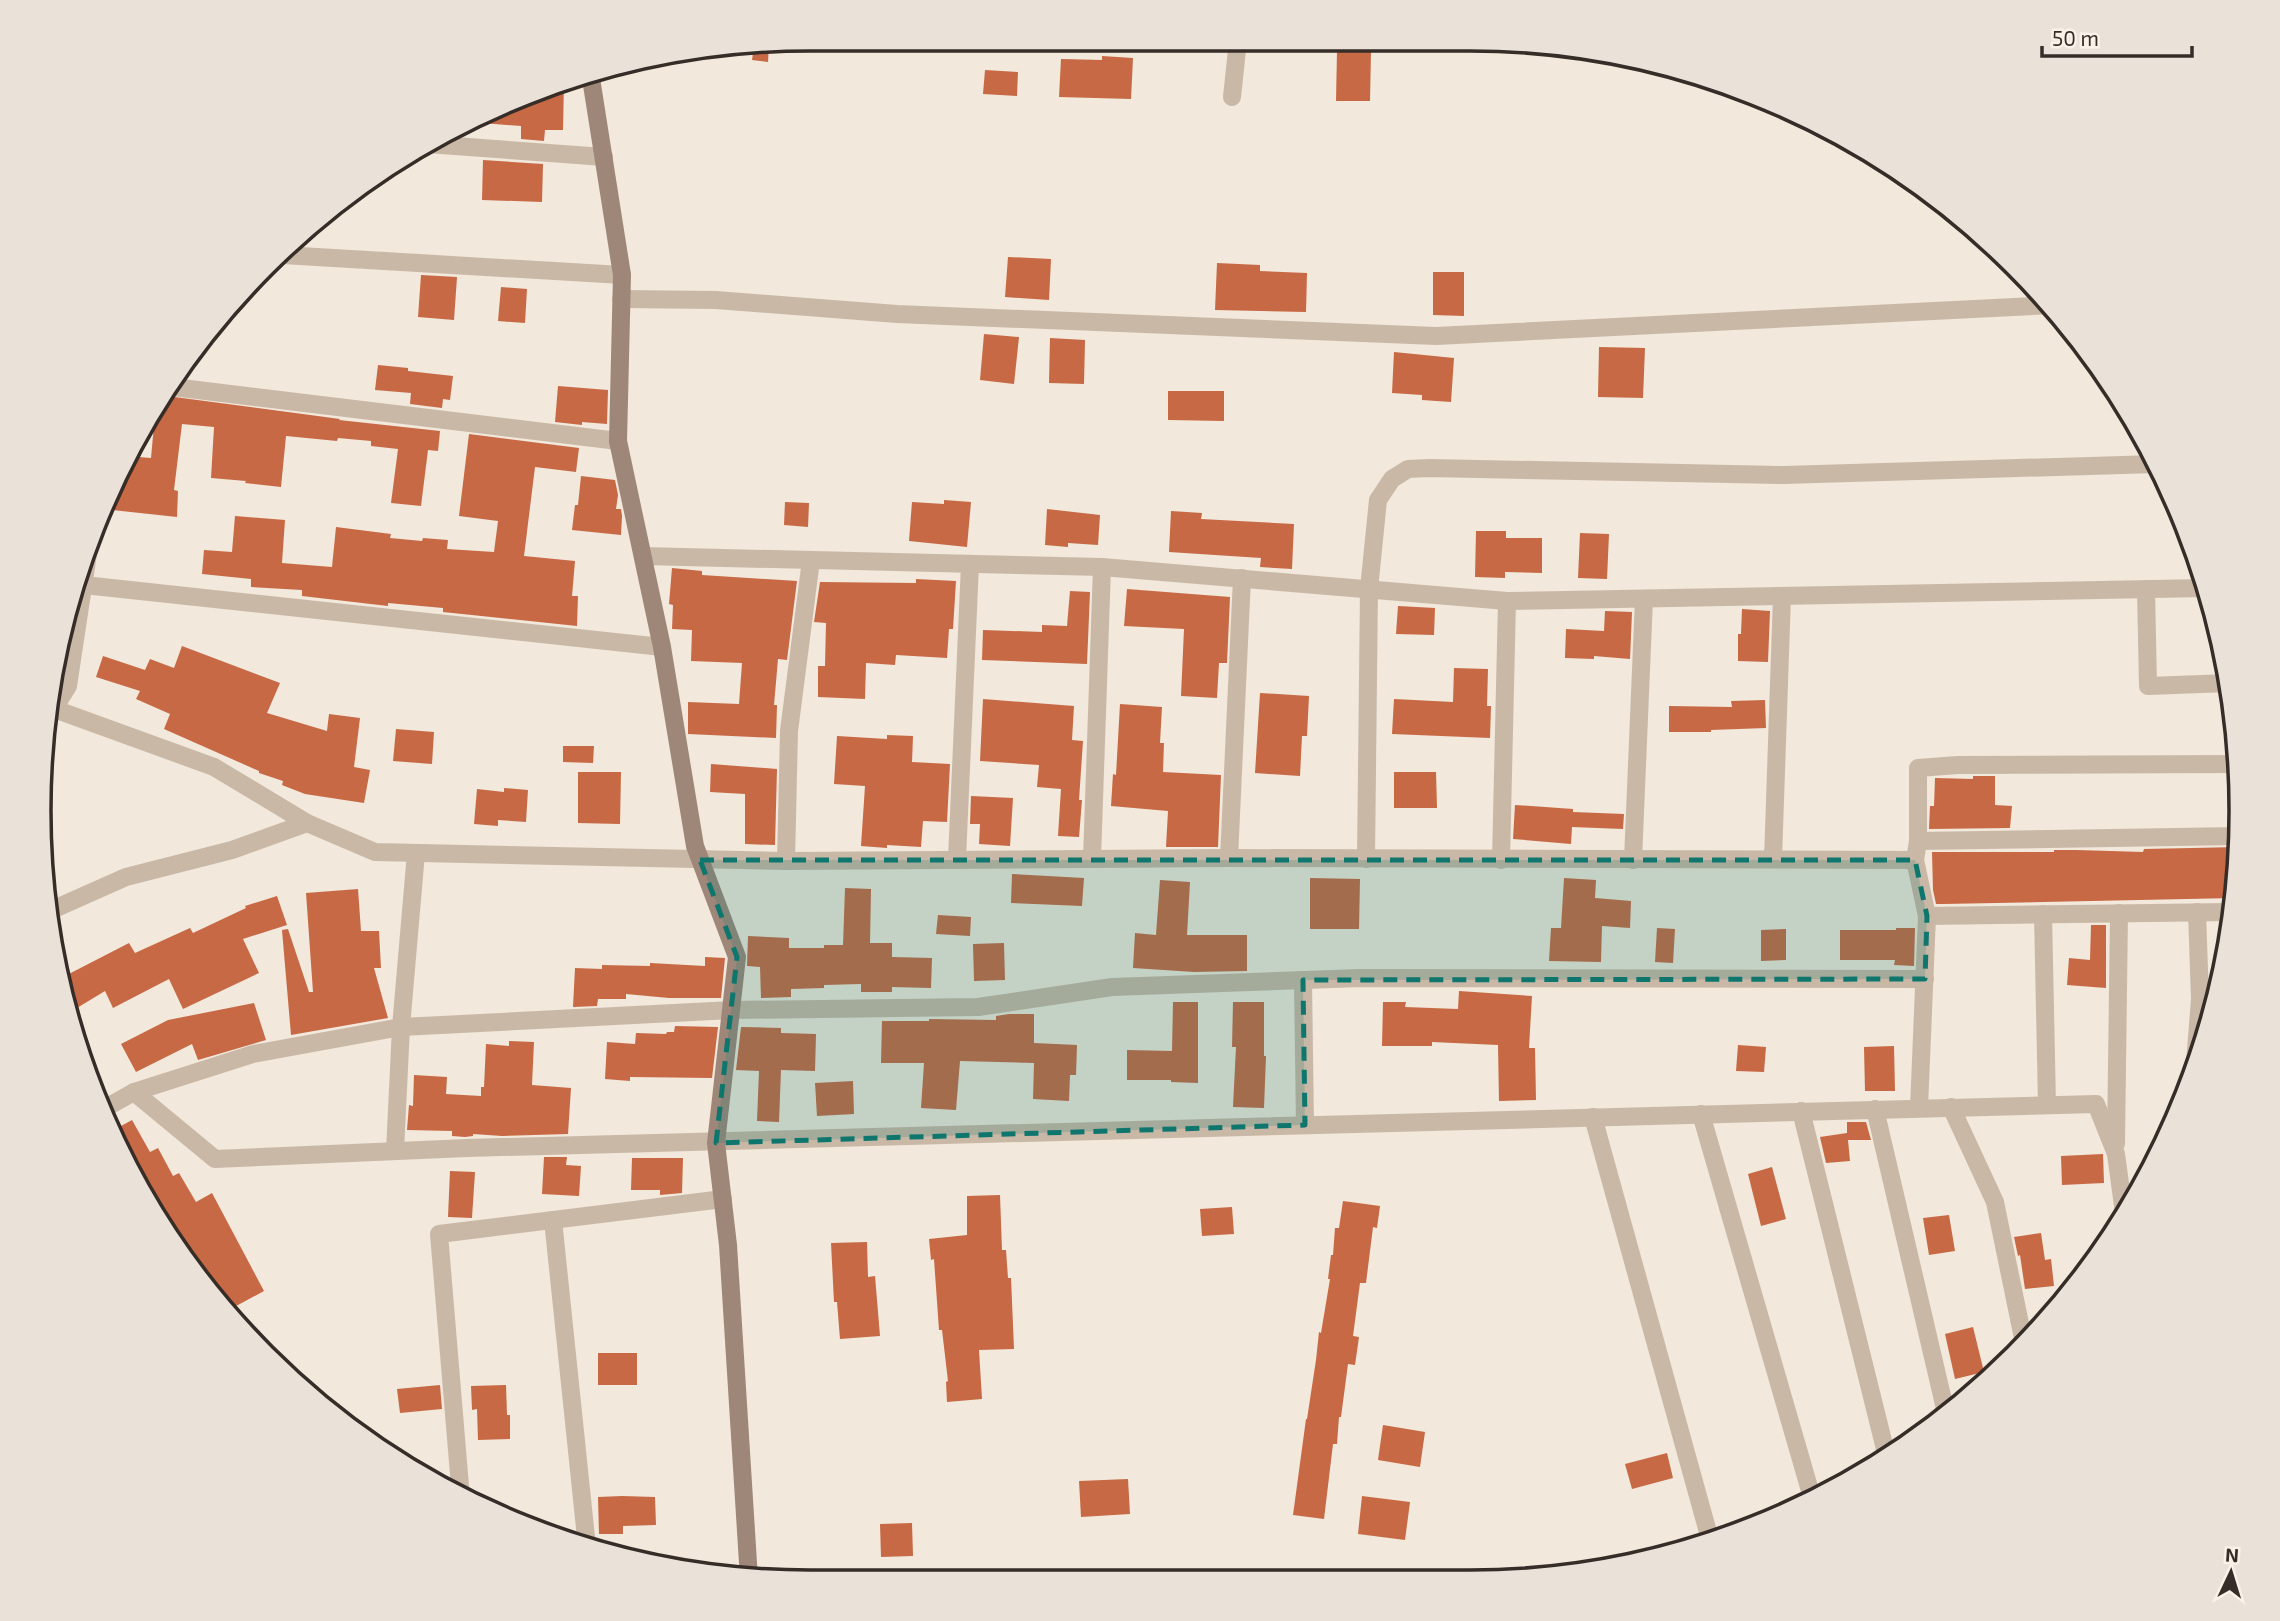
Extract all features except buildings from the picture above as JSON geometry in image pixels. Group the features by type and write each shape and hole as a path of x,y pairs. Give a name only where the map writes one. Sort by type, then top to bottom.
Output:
{"street":[{"path":"1232,97 1237,51"},
{"path":"592,83 622,275 618,442 662,647 695,846 737,957 716,1143 728,1245 748,1568"},
{"path":"445,145 604,157"},
{"path":"292,256 622,275"},
{"path":"621,299 716,300 897,314 1436,336 2037,306"},
{"path":"179,388 618,442"},
{"path":"1366,859 1369,589 1378,500 1392,479 1408,469 1784,475 2146,464"},
{"path":"643,556 1102,567 1507,601 2195,588"},
{"path":"786,861 789,732 811,560"},
{"path":"957,859 970,564"},
{"path":"1092,859 1102,567"},
{"path":"1229,858 1241,578"},
{"path":"85,585 662,647"},
{"path":"2146,589 2148,686 2219,684"},
{"path":"59,698 68,686 82,596"},
{"path":"1773,859 1782,596"},
{"path":"1633,860 1644,598"},
{"path":"1501,860 1507,601"},
{"path":"57,715 214,767 307,823 375,852 786,861 1229,858 1915,860"},
{"path":"1920,1108 1927,916 1915,860 1918,841 1919,768 1958,765 2228,764"},
{"path":"57,908 126,877 232,850 307,823"},
{"path":"1918,841 2228,836"},
{"path":"395,1151 401,1027 416,853"},
{"path":"2197,912 2200,999 2198,1024"},
{"path":"1927,916 2223,912"},
{"path":"2119,914 2116,1154 2122,1198"},
{"path":"2043,915 2047,1105"},
{"path":"111,1105 134,1092 254,1054 401,1027 732,1010 978,1007 1112,987 1360,978 1925,979"},
{"path":"1303,980 1305,1125"},
{"path":"134,1092 215,1159 395,1151 2096,1104 2116,1154"},
{"path":"1951,1107 1995,1202 2022,1332"},
{"path":"1875,1109 1943,1404"},
{"path":"1801,1111 1884,1447"},
{"path":"1701,1114 1810,1490"},
{"path":"1593,1117 1708,1532"},
{"path":"460,1484 439,1234 723,1199"},
{"path":"554,1220 586,1536"}],"highlighted area":[{"path":"700,860 1915,860 1927,916 1925,979 1303,980 1305,1125 716,1143 737,957"}]}
